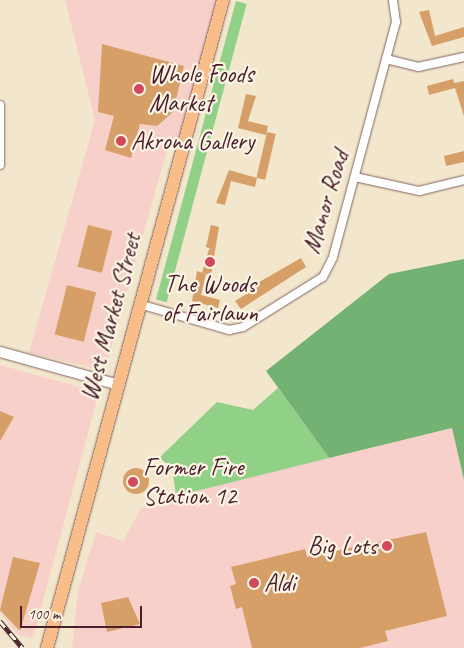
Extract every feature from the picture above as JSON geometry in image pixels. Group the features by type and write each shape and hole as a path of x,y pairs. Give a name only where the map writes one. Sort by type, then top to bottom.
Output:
{"main road":[{"name":"West Market Street","path":"47,648 115,384 223,0"}],"street":[{"name":"Manor Road","path":"139,304 229,330 259,318 323,276 356,177 396,22 393,0"},
{"path":"386,59 418,67 464,57"},
{"path":"0,106 0,164"},
{"path":"356,177 419,190 464,180"},
{"path":"0,352 115,384"}],"shaded area":[{"path":"65,0 223,0 183,142 170,139 106,366 98,369 29,353 95,120"},
{"path":"0,365 94,391 97,399 33,638 18,635 0,613"},
{"path":"453,428 464,480 464,648 72,648 78,591 96,532 123,541 140,510 152,501"}],"green space":[{"path":"236,1 247,4 167,302 156,299"},
{"path":"464,259 464,480 452,428 329,458 266,371 389,274"},
{"path":"278,388 329,458 176,496 172,467 159,458 217,402 253,410"}],"building":[{"path":"429,10 435,36 464,27 464,37 432,46 419,12"},
{"name":"Whole Foods Market","path":"102,44 184,66 173,112 157,126 140,124 131,158 105,150 114,116 98,112"},
{"path":"453,79 454,83 464,81 464,116 455,88 429,95 427,86"},
{"path":"246,94 256,96 248,121 268,126 266,135 238,128"},
{"path":"267,132 276,134 265,180 256,178"},
{"path":"464,151 464,162 446,166 444,156"},
{"path":"229,170 257,178 255,187 231,181 225,205 216,203"},
{"path":"88,225 112,231 102,273 78,267"},
{"path":"211,225 219,227 211,275 202,273 209,249 213,250 206,247"},
{"path":"301,258 306,267 241,309 235,301 256,288 254,285"},
{"path":"197,271 206,274 201,295 220,300 218,308 192,301"},
{"path":"67,285 96,292 84,342 55,334"},
{"path":"0,411 14,417 0,441"},
{"path":"136,468 145,472 149,481 145,490 136,494 127,490 123,481 127,472"},
{"path":"426,532 447,616 385,631 388,641 360,648 252,648 242,607 236,609 230,586 236,584 231,567 305,549 307,557"},
{"path":"13,557 40,563 20,631 0,610"},
{"path":"128,597 140,624 107,632 101,603"}],"railway":[{"path":"0,621 23,648"}],"place":[{"name":"Whole Foods Market","path":"139,89"},
{"name":"Akrona Gallery","path":"121,141"},
{"name":"The Woods of Fairlawn","path":"210,262"},
{"name":"Former Fire Station 12","path":"133,482"},
{"name":"Big Lots","path":"387,546"},
{"name":"Aldi","path":"254,583"}]}
